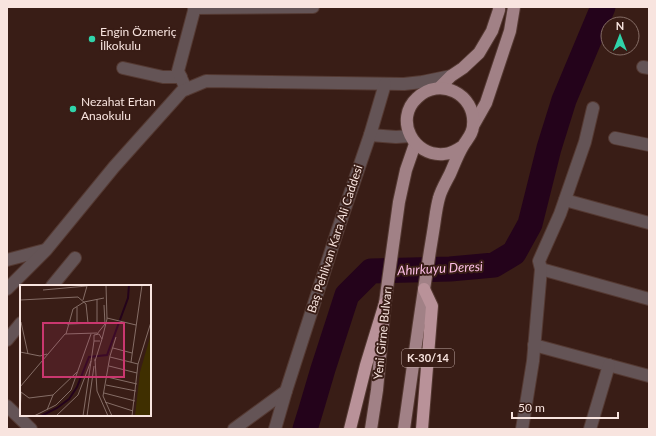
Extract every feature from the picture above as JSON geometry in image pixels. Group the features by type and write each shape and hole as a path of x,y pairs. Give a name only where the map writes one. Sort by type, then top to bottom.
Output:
{"highway":[{"name":"K-30/14","path":"422,429 432,306 424,289"},
{"path":"350,429 366,365 385,302"}],"main road":[{"path":"463,146 454,152 444,154 434,154 424,150 413,140 407,126 407,116 410,107 416,98 424,92 436,88 463,68 479,53 492,31 499,7"},
{"path":"404,429 439,198 463,146 470,137 473,126 486,103 510,31 514,7"},
{"path":"436,88 450,90 461,95 473,114 473,126"},
{"name":"Yeni Girne Bulvarı","path":"371,429 377,390 385,302 399,202 413,140"}],"street":[{"path":"186,89 178,71 194,7 313,7"},
{"path":"123,68 163,77 181,78"},
{"path":"7,289 46,250 114,167 182,91 186,89 206,80 368,82 404,84 451,76"},
{"path":"422,82 436,88"},
{"name":"Baş Pehlivan Kara Ali Caddesi","path":"275,429 338,229 370,135 385,84"},
{"path":"522,429 533,361 541,269 540,261 565,200 585,142 594,108"},
{"path":"370,135 413,140"},
{"path":"615,138 649,145"},
{"path":"565,200 649,223"},
{"path":"7,260 46,250"},
{"path":"53,285 75,258"},
{"path":"541,269 649,299"},
{"path":"7,340 20,324"},
{"path":"534,345 649,376"},
{"path":"590,429 609,365"},
{"path":"234,429 286,391"},
{"path":"7,406 31,429"}],"waterway":[{"name":"Ahırkuyu Deresi","path":"305,429 347,295 371,271 450,269 494,265 514,253 530,224 549,148 564,100 603,7"}],"place":[{"name":"Engin Özmeriç İlkokulu","path":"92,39"},
{"name":"Nezahat Ertan Anaokulu","path":"73,109"}]}
